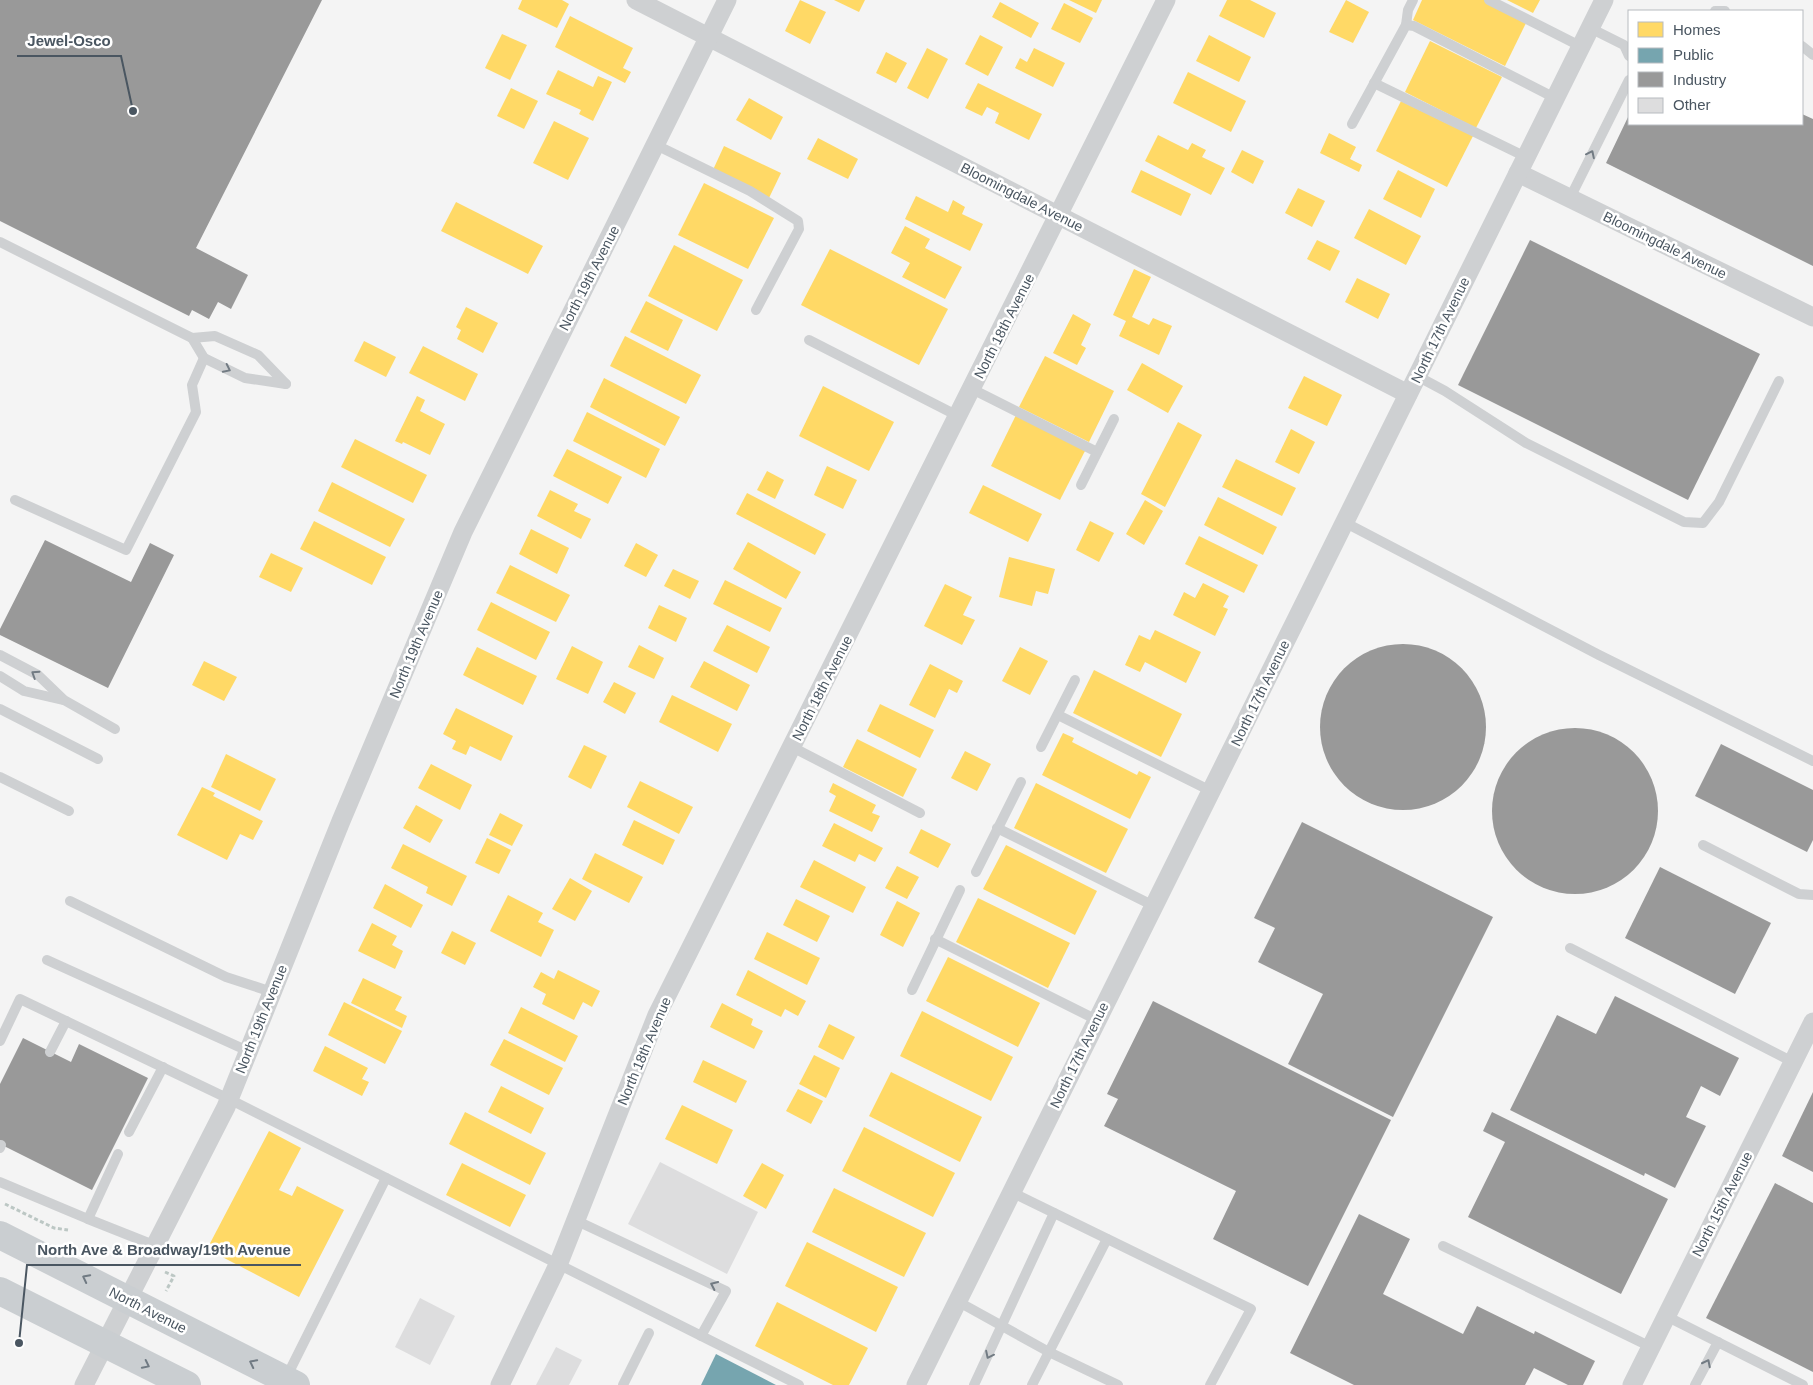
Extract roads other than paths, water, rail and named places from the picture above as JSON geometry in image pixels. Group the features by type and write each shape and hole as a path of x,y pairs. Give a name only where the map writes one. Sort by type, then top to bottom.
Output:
{"main road":[{"name":"North Avenue","path":"0,1235 291,1382"},
{"path":"0,1291 188,1385"}],"street":[{"name":"Bloomingdale Avenue","path":"636,0 1408,394"},
{"name":"North 19th Avenue","path":"84,1385 129,1300 229,1099 463,532 727,0"},
{"name":"North 18th Avenue","path":"500,1385 558,1265 657,1015 1166,0"},
{"name":"North 17th Avenue","path":"916,1385 1604,0"},
{"name":"Bloomingdale Avenue","path":"1522,165 1570,198 1813,317"},
{"name":"North 15th Avenue","path":"1632,1385 1813,1022"}],"lane":[{"path":"1352,124 1406,25 1408,10 1413,0"},
{"path":"1489,0 1580,46"},
{"path":"1406,25 1414,26 1555,98"},
{"path":"1590,28 1626,43"},
{"path":"1803,47 1813,56"},
{"path":"1374,82 1522,165"},
{"path":"1570,198 1628,82"},
{"path":"656,146 750,191 798,221 799,229 756,310"},
{"path":"0,242 192,338 215,336 258,355 286,384 245,378 204,358 192,338"},
{"path":"810,340 958,416"},
{"path":"15,500 126,550 196,412 192,385 204,358"},
{"path":"1417,376 1445,391 1526,443 1684,522 1703,523 1719,502 1779,382"},
{"path":"972,389 1097,452"},
{"path":"1081,485 1114,419"},
{"path":"1344,522 1599,656 1813,761"},
{"path":"0,654 38,675 64,700 115,729"},
{"path":"0,676 24,692 64,700"},
{"path":"1040,747 1075,680"},
{"path":"0,709 98,759"},
{"path":"1058,715 1211,790"},
{"path":"792,747 920,813"},
{"path":"0,777 69,811"},
{"path":"976,872 1021,782"},
{"path":"998,828 1154,906"},
{"path":"1703,845 1799,894 1813,895"},
{"path":"912,990 960,890"},
{"path":"70,901 226,977 272,992"},
{"path":"935,939 1097,1020"},
{"path":"1570,948 1793,1062"},
{"path":"47,960 248,1051"},
{"path":"0,1040 20,999 229,1099 799,1385"},
{"path":"50,1052 66,1021"},
{"path":"129,1132 162,1067"},
{"path":"88,1219 118,1154"},
{"path":"291,1382 386,1178"},
{"path":"0,1182 156,1246"},
{"path":"1011,1192 1250,1309 1210,1385"},
{"path":"974,1385 1054,1213"},
{"path":"575,1220 726,1290 702,1336"},
{"path":"1032,1385 1107,1239"},
{"path":"1443,1246 1651,1347"},
{"path":"958,1301 1049,1352 1118,1385"},
{"path":"1666,1316 1803,1385"},
{"path":"623,1385 649,1333"},
{"path":"1695,1385 1718,1342"}],"place":[{"name":"Jewel-Osco","path":"133,111"},
{"name":"North Ave & Broadway/19th Avenue","path":"19,1343"}]}
